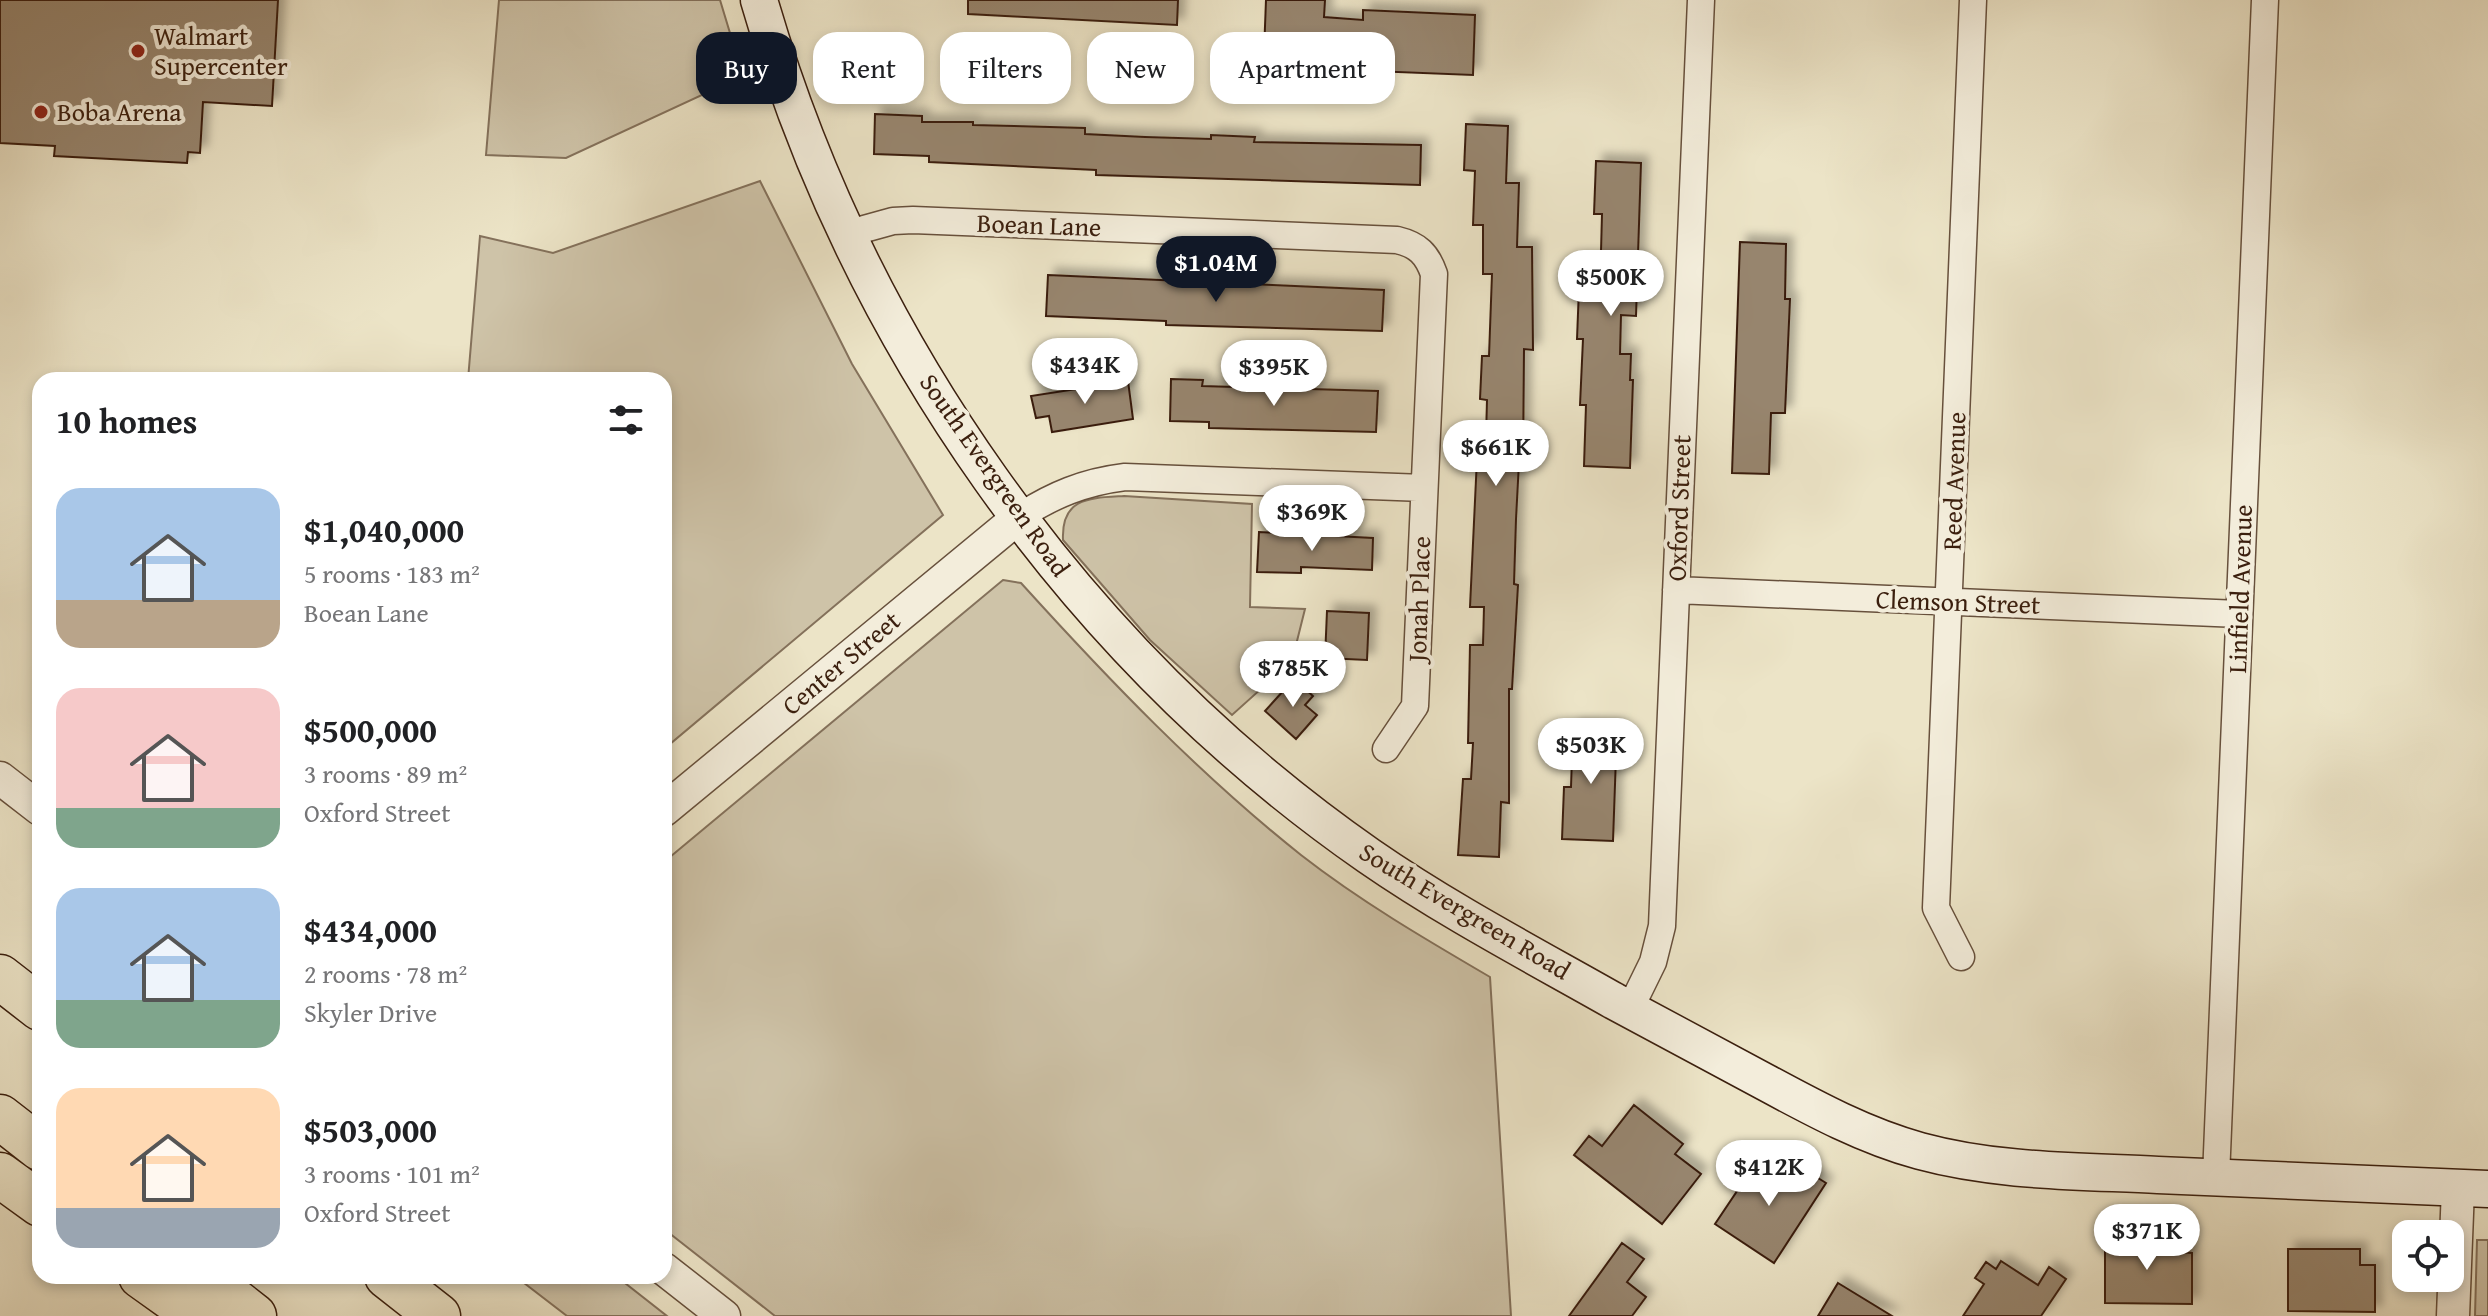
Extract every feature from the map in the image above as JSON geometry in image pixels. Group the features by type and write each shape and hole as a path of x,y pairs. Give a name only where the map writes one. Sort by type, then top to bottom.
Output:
{"highway":[{"path":"0,977 32,1002"},
{"path":"0,1117 32,1142"},
{"path":"0,1175 32,1198"},
{"path":"152,1284 197,1316"},
{"path":"213,1284 254,1316"},
{"path":"397,1284 438,1316"}],"main road":[{"name":"South Evergreen Road","path":"759,0 799,118 846,234 898,334 947,416 1019,517 1135,654 1199,718 1284,792 1444,905 1843,1123 1918,1151 2020,1168 2473,1188"}],"street":[{"name":"Oxford Street","path":"1630,1009 1653,962 1662,926 1701,0"},
{"name":"Reed Avenue","path":"1961,957 1936,908 1973,0"},
{"name":"Linfield Avenue","path":"2216,1177 2265,0"},
{"name":"Boean Lane","path":"846,234 893,221 913,220 1397,240 1413,244 1423,251"},
{"name":"Jonah Place","path":"1386,749 1415,706 1434,274 1423,251"},
{"path":"1019,517 1050,497 1089,481 1125,477 1424,488"},
{"name":"Center Street","path":"672,803 1019,517"},
{"name":"Clemson Street","path":"1676,590 2239,614"},
{"path":"0,778 32,803"},
{"path":"2453,1316 2473,1188"},
{"path":"672,1275 724,1316"}],"shaded area":[{"path":"499,0 720,0 730,32 696,32 696,98 566,158 486,155"},
{"path":"760,181 852,364 943,515 672,742 672,372 469,372 480,236 553,253"},
{"path":"1124,496 1252,504 1250,607 1305,609 1292,661 1232,715 1150,640 1063,540 1067,515 1072,508 1089,499"},
{"path":"1003,580 1021,583 1155,725 1263,824 1323,872 1370,904 1490,977 1511,1316 775,1316 672,1235 672,855"},
{"path":"2477,1240 2488,1240 2488,1316 2475,1316"},
{"path":"525,1284 626,1284 667,1316 567,1316"}],"building":[{"name":"Walmart Supercenter","path":"0,0 278,0 272,106 203,102 200,153 188,152 187,163 54,156 55,146 0,143"},
{"path":"968,0 1178,0 1177,25 968,14"},
{"path":"1266,0 1325,0 1324,17 1363,20 1363,10 1475,15 1473,75 1395,72 1395,32 1265,32"},
{"path":"875,114 922,116 922,122 1085,128 1085,134 1211,139 1211,135 1255,137 1254,142 1421,145 1420,185 1096,175 1096,170 929,162 929,156 874,154"},
{"path":"1466,124 1508,126 1506,183 1519,183 1517,247 1532,247 1533,350 1524,349 1523,462 1519,462 1514,584 1518,585 1512,689 1509,689 1509,803 1501,802 1499,857 1458,855 1463,779 1471,779 1473,743 1468,743 1470,645 1483,645 1484,607 1470,607 1478,437 1486,437 1487,400 1480,399 1482,356 1489,356 1492,274 1483,274 1483,225 1473,225 1475,171 1464,170"},
{"path":"1596,161 1641,163 1636,316 1621,315 1620,354 1631,354 1630,380 1633,380 1630,468 1584,466 1586,405 1580,405 1583,339 1577,339 1579,288 1600,288 1602,214 1594,214"},
{"path":"1740,242 1786,244 1785,299 1790,299 1785,413 1771,413 1769,474 1732,473"},
{"path":"1048,275 1384,290 1382,331 1166,325 1166,321 1046,316"},
{"path":"1171,379 1203,380 1202,386 1378,391 1376,432 1209,428 1209,422 1170,421"},
{"path":"1128,381 1133,419 1052,432 1049,416 1036,418 1031,396"},
{"path":"1259,532 1373,538 1372,570 1301,567 1301,573 1257,572"},
{"path":"1327,611 1369,613 1367,660 1325,658"},
{"path":"1294,679 1313,696 1305,705 1317,715 1296,739 1265,711"},
{"path":"1573,727 1617,728 1613,841 1562,839 1564,787 1571,787"},
{"path":"1634,1105 1683,1144 1675,1154 1701,1174 1662,1224 1574,1155 1589,1136 1602,1146"},
{"path":"1762,1154 1804,1182 1810,1173 1826,1183 1774,1263 1715,1224"},
{"path":"2105,1238 2176,1239 2176,1252 2192,1253 2192,1304 2105,1303"},
{"path":"1622,1243 1644,1259 1627,1282 1646,1297 1632,1316 1569,1316"},
{"path":"2288,1249 2360,1249 2360,1265 2375,1265 2375,1312 2288,1311"},
{"path":"2001,1261 2038,1285 2049,1267 2066,1279 2041,1316 1963,1316 1984,1284 1975,1278 1986,1262 1996,1269"},
{"path":"1838,1283 1892,1316 1818,1316"}],"place":[{"name":"Walmart Supercenter","path":"138,51"},
{"name":"Boba Arena","path":"41,112"}]}
